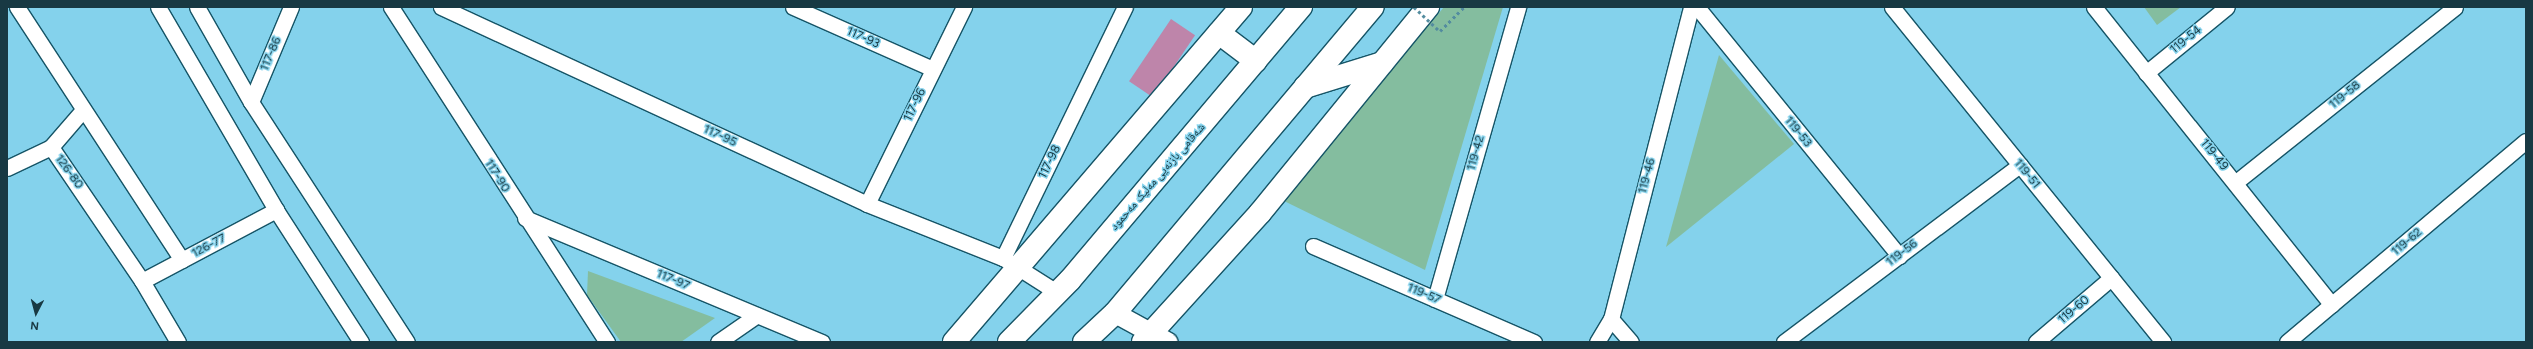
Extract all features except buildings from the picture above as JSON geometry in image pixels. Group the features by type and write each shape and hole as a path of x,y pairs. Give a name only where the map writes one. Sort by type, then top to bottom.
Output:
{"main road":[{"path":"954,342 1012,263 1087,183 1241,7"},
{"name":"شەقامی بازنەیی مەلیک مەحمود","path":"1009,342 1058,293 1301,7"},
{"path":"1084,342 1115,313 1373,7"},
{"path":"1154,339 1260,213 1428,7"},
{"path":"1219,33 1256,61"},
{"path":"1305,88 1382,63"}],"street":[{"path":"17,7 182,260"},
{"path":"158,7 276,210 361,342"},
{"path":"197,7 251,102 407,342"},
{"name":"117-86","path":"251,102 291,7"},
{"name":"117-90","path":"391,7 525,218 607,342"},
{"name":"117-95","path":"441,7 867,204 1012,263"},
{"name":"117-93","path":"793,7 817,12 933,69"},
{"name":"117-96","path":"867,204 964,7"},
{"name":"117-98","path":"1012,263 1125,7"},
{"name":"119-42","path":"1435,299 1518,7"},
{"name":"119-46","path":"1597,342 1611,319 1692,7"},
{"name":"119-53","path":"1697,7 1899,256"},
{"name":"119-51","path":"1892,7 2163,342"},
{"name":"119-49","path":"2094,7 2146,73 2236,182 2332,305"},
{"name":"119-54","path":"2146,73 2227,7"},
{"name":"119-58","path":"2236,182 2455,7"},
{"name":"126-80","path":"83,110 51,148 142,281 178,342"},
{"name":"119-62","path":"2287,342 2526,141"},
{"path":"7,168 51,148"},
{"name":"119-56","path":"1784,342 2020,165"},
{"name":"126-77","path":"142,281 276,210"},
{"name":"117-97","path":"525,218 822,342"},
{"name":"119-57","path":"1313,246 1534,342"},
{"path":"1012,263 1058,293"},
{"name":"119-60","path":"2036,342 2111,278"},
{"path":"1115,313 1154,339"},
{"path":"718,342 757,315"},
{"path":"1611,319 1631,342"}],"path":[{"path":"1414,7 1440,32 1464,7"}],"green space":[{"path":"1444,7 1503,7 1425,270 1282,200"},
{"path":"2144,7 2181,7 2157,25"},
{"path":"1719,55 1794,144 1666,247"},
{"path":"588,271 715,318 681,342 621,342 587,295"}]}
